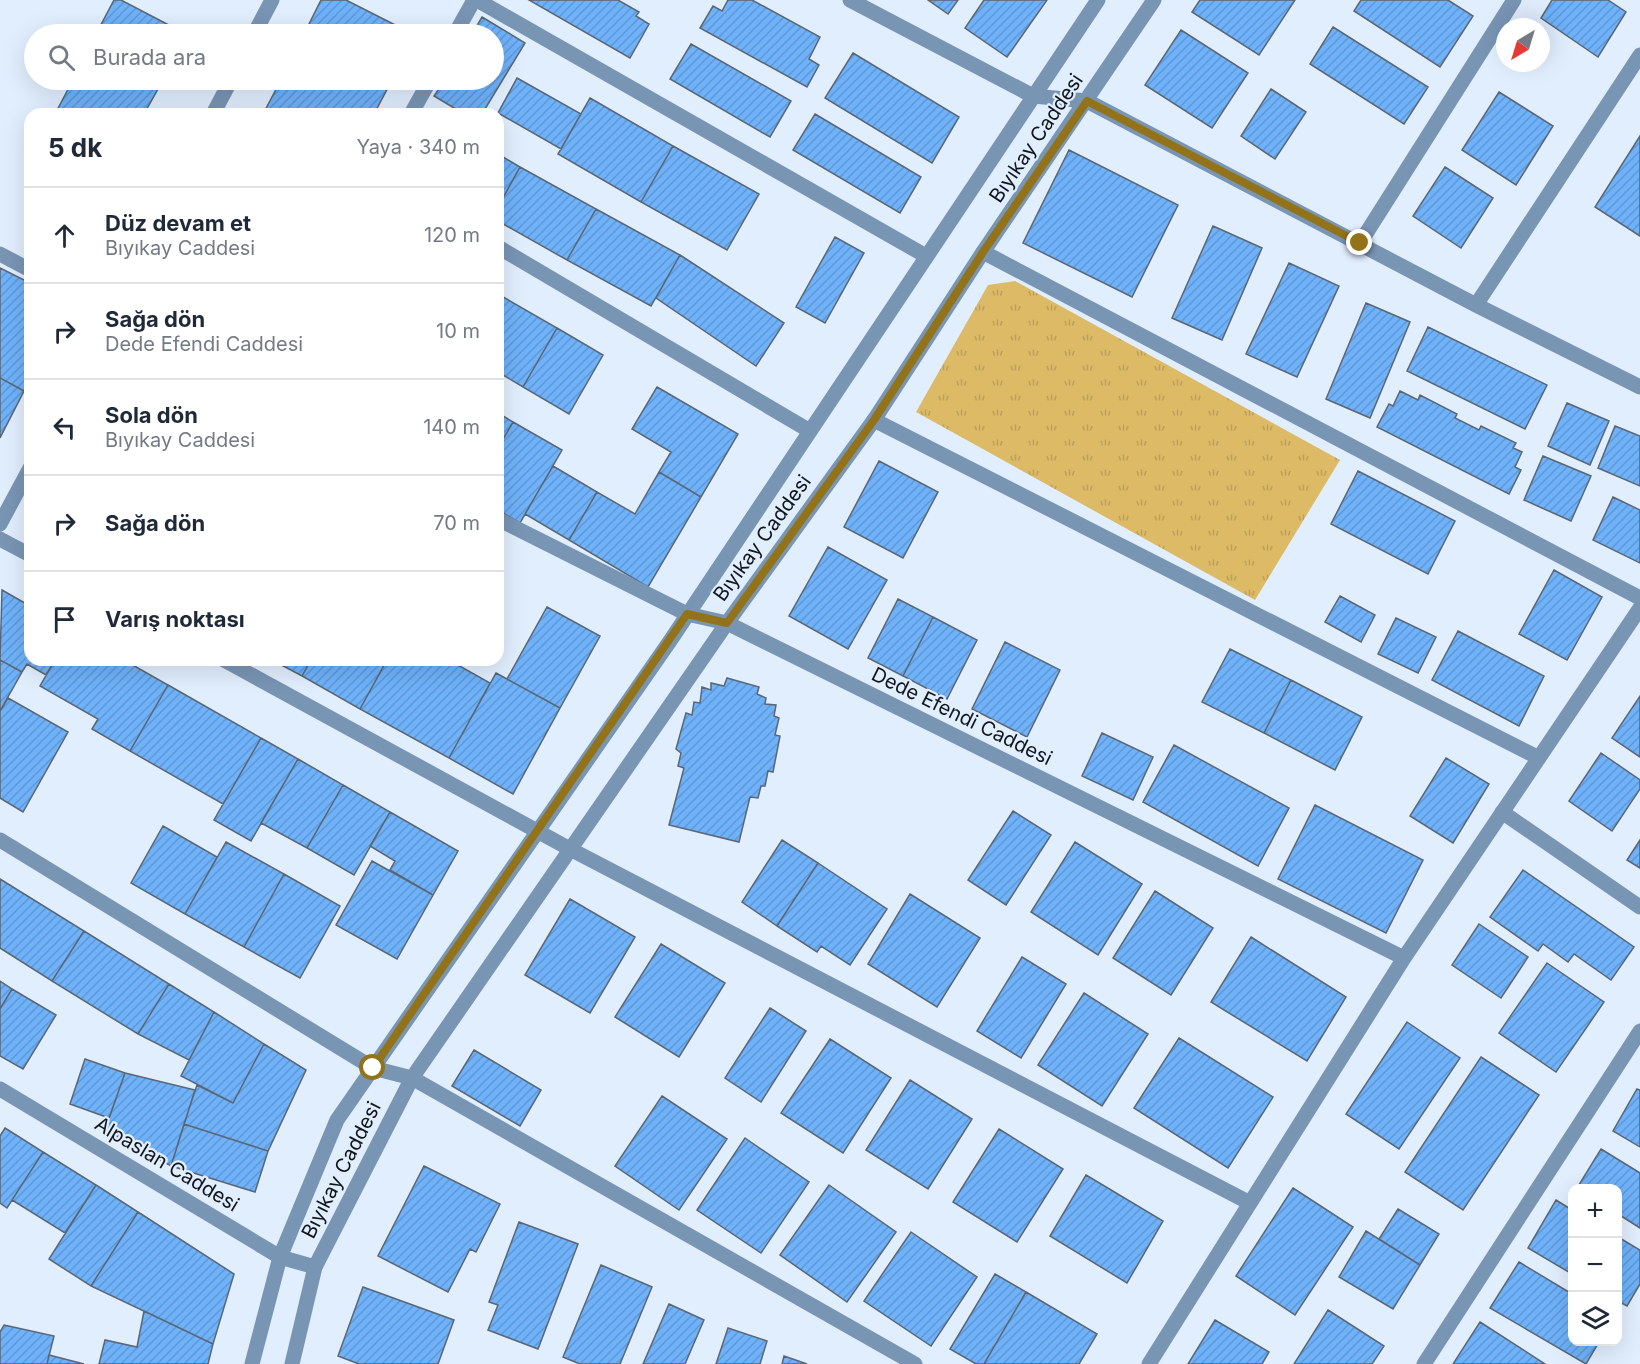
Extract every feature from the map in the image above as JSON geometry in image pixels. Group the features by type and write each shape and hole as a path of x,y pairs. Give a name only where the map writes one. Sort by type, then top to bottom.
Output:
{"street":[{"path":"259,24 272,0"},
{"path":"461,24 475,0 926,256"},
{"path":"850,0 1033,96 1087,101 1640,387"},
{"name":"Bıyıkay Caddesi","path":"252,1364 280,1257 337,1120 687,614 1098,0"},
{"name":"Bıyıkay Caddesi","path":"292,1364 315,1267 412,1078 727,623 874,420 983,252 1154,0"},
{"path":"1360,243 1514,0"},
{"path":"1476,304 1640,55"},
{"path":"216,108 226,90"},
{"path":"414,108 424,90"},
{"path":"504,252 810,431"},
{"path":"983,252 1640,597"},
{"path":"0,254 24,267"},
{"path":"874,420 1539,758"},
{"path":"0,524 24,479"},
{"name":"Dede Efendi Caddesi","path":"504,522 687,614 727,623 1404,958"},
{"path":"0,539 24,552"},
{"path":"1149,1364 1404,958 1640,608"},
{"path":"235,666 570,849 1250,1203"},
{"path":"1502,813 1640,907"},
{"path":"0,840 373,1068 412,1078 915,1364"},
{"path":"1424,1364 1640,1031"},
{"name":"Alpaslan Caddesi","path":"0,1089 280,1257 315,1267"}],"green space":[{"path":"1015,281 1340,460 1255,600 916,412 988,285"}],"building":[{"path":"114,0 121,0 167,24 101,24"},
{"path":"321,0 346,0 393,24 309,24"},
{"path":"529,0 618,0 639,12 636,16 649,24 630,58"},
{"path":"728,0 752,0 820,37 809,59 819,65 807,87 700,28 713,6 722,11"},
{"path":"928,0 958,0 948,14"},
{"path":"984,0 1047,0 1007,57 965,28"},
{"path":"1200,0 1295,0 1259,55 1192,12"},
{"path":"1361,0 1448,0 1473,16 1440,67 1354,11"},
{"path":"1552,0 1608,0 1626,12 1598,57 1550,24 1550,18 1541,18"},
{"path":"482,17 494,24 478,24"},
{"path":"1333,27 1428,87 1404,124 1310,64"},
{"path":"504,30 525,43 504,78"},
{"path":"1181,30 1248,73 1212,128 1145,85"},
{"path":"691,44 791,101 770,137 670,79"},
{"path":"853,53 959,117 932,163 825,98"},
{"path":"517,78 581,114 561,149 504,116 504,108 501,108"},
{"path":"1271,89 1306,112 1275,159 1241,136"},
{"path":"68,90 157,90 147,108 58,108"},
{"path":"276,90 387,90 377,108 266,108"},
{"path":"438,90 497,90 486,108 454,108 434,96"},
{"path":"1499,92 1553,126 1516,185 1462,150"},
{"path":"590,98 673,146 641,202 558,154"},
{"path":"815,114 921,177 900,213 793,150"},
{"path":"1640,136 1640,236 1595,207"},
{"path":"673,146 759,194 727,250 641,202"},
{"path":"1069,150 1178,205 1132,297 1023,243"},
{"path":"504,158 520,167 504,196"},
{"path":"520,167 596,209 567,260 504,224 504,196"},
{"path":"1445,167 1493,198 1461,248 1413,216"},
{"path":"596,209 680,255 651,306 567,260"},
{"path":"1213,226 1262,248 1222,340 1172,318"},
{"path":"835,237 864,253 825,323 796,307"},
{"path":"680,255 784,323 756,366 656,298"},
{"path":"1289,263 1339,286 1297,377 1246,354"},
{"path":"0,268 24,280 24,391 0,378"},
{"path":"504,297 557,328 523,387 504,376"},
{"path":"1366,303 1410,322 1370,418 1326,399"},
{"path":"1428,327 1547,385 1525,429 1407,371"},
{"path":"557,328 603,355 569,414 523,387"},
{"path":"0,378 24,391 0,438"},
{"path":"657,387 738,434 701,497 659,472 671,452 632,429"},
{"path":"1400,391 1418,400 1420,395 1457,414 1455,418 1479,430 1481,426 1516,443 1513,448 1522,452 1515,467 1521,470 1509,494 1377,427 1389,404 1393,406"},
{"path":"1567,403 1609,421 1590,465 1548,446"},
{"path":"504,417 513,422 504,438"},
{"path":"513,422 562,450 520,523 504,514 504,438"},
{"path":"1615,426 1640,436 1640,486 1598,468"},
{"path":"1543,456 1591,476 1571,521 1524,500"},
{"path":"879,461 938,492 903,558 844,527"},
{"path":"553,466 597,492 569,540 525,514"},
{"path":"1358,471 1455,521 1428,574 1331,524"},
{"path":"659,472 701,497 648,587 569,540 597,492 635,514"},
{"path":"1613,497 1640,510 1640,563 1593,540"},
{"path":"828,547 887,580 848,649 789,616"},
{"path":"1554,570 1602,597 1567,660 1519,634"},
{"path":"2,590 24,603 26,666 22,672 0,660"},
{"path":"1340,596 1375,615 1361,642 1325,622"},
{"path":"898,599 933,617 903,676 868,658"},
{"path":"547,607 600,636 560,708 507,679"},
{"path":"933,617 977,640 947,699 903,676"},
{"path":"1396,618 1436,637 1418,673 1378,654"},
{"path":"1458,631 1544,676 1519,726 1432,680"},
{"path":"1005,642 1060,670 1027,737 972,709"},
{"path":"1230,649 1291,680 1264,733 1202,702"},
{"path":"0,660 22,672 0,711"},
{"path":"30,666 51,666 46,675"},
{"path":"52,666 135,666 168,685 130,751 92,729 98,719 40,686"},
{"path":"283,666 308,666 302,676"},
{"path":"308,666 384,666 360,709 302,676"},
{"path":"384,666 460,666 490,683 449,758 360,709"},
{"path":"496,673 560,708 513,794 449,758"},
{"path":"727,678 759,687 757,694 766,698 765,704 776,705 774,716 779,718 775,735 780,736 773,772 768,771 765,786 761,786 758,798 750,797 739,842 669,825 684,768 678,766 681,753 676,749 686,713 692,715 694,702 700,703 702,687 711,690 711,683 724,686"},
{"path":"1291,680 1362,717 1335,770 1264,733"},
{"path":"168,685 261,738 223,804 130,751"},
{"path":"1640,696 1640,757 1612,738"},
{"path":"8,698 68,732 23,812 0,798 0,711"},
{"path":"1102,733 1153,757 1133,800 1082,776"},
{"path":"261,738 298,759 251,841 214,820"},
{"path":"1174,745 1289,808 1258,866 1143,802"},
{"path":"1601,753 1640,780 1640,789 1612,831 1569,801"},
{"path":"1446,758 1489,784 1453,843 1410,816"},
{"path":"298,759 343,785 307,848 261,823"},
{"path":"343,785 390,812 354,875 307,848"},
{"path":"1315,805 1423,860 1386,933 1278,879"},
{"path":"1013,811 1051,835 1006,905 968,880"},
{"path":"390,812 458,851 433,895 390,870 395,861 370,846"},
{"path":"163,826 217,857 185,914 131,883"},
{"path":"782,840 818,863 777,926 742,902"},
{"path":"1640,840 1640,868 1627,860"},
{"path":"226,842 284,874 244,947 185,914"},
{"path":"1075,842 1142,884 1098,955 1031,912"},
{"path":"372,861 433,895 397,959 336,925"},
{"path":"818,863 887,909 850,965 821,946 817,952 777,926"},
{"path":"1523,870 1634,947 1611,980 1574,954 1568,962 1543,944 1538,951 1490,917"},
{"path":"284,874 340,906 300,978 244,947"},
{"path":"0,879 84,931 52,981 0,948"},
{"path":"1155,891 1213,928 1171,995 1113,958"},
{"path":"910,894 980,938 937,1007 868,964"},
{"path":"570,899 635,937 590,1013 525,975"},
{"path":"1479,924 1528,957 1501,998 1452,965"},
{"path":"84,931 169,984 138,1034 52,981"},
{"path":"1251,937 1346,997 1307,1061 1211,1002"},
{"path":"661,944 725,983 679,1057 615,1017"},
{"path":"1022,957 1066,984 1021,1058 977,1031"},
{"path":"1547,963 1604,1002 1556,1072 1499,1033"},
{"path":"0,981 12,989 0,1009"},
{"path":"169,984 214,1012 189,1060 138,1034"},
{"path":"12,989 56,1015 23,1069 0,1056 0,1009"},
{"path":"1084,993 1148,1034 1102,1106 1038,1065"},
{"path":"770,1008 806,1031 761,1102 725,1078"},
{"path":"214,1012 264,1044 233,1103 181,1076"},
{"path":"1407,1022 1460,1058 1399,1149 1346,1114"},
{"path":"1179,1038 1273,1097 1228,1168 1134,1108"},
{"path":"830,1039 891,1078 843,1153 781,1113"},
{"path":"264,1044 306,1070 268,1151 184,1124 197,1085 233,1103"},
{"path":"474,1050 541,1090 520,1126 452,1086"},
{"path":"1481,1057 1539,1095 1463,1210 1405,1172"},
{"path":"85,1059 125,1073 109,1118 70,1104"},
{"path":"125,1073 195,1090 171,1166 105,1130"},
{"path":"910,1080 972,1119 928,1189 866,1150"},
{"path":"1637,1089 1640,1090 1640,1147 1613,1131"},
{"path":"662,1096 727,1139 679,1210 615,1166"},
{"path":"184,1124 268,1151 255,1192 171,1166"},
{"path":"5,1128 43,1152 7,1208 0,1203 0,1136"},
{"path":"999,1129 1063,1169 1017,1242 953,1202"},
{"path":"745,1138 809,1182 761,1253 697,1210"},
{"path":"1601,1149 1640,1173 1640,1228 1622,1217 1622,1184 1579,1184"},
{"path":"43,1152 96,1185 65,1233 12,1200"},
{"path":"424,1166 500,1204 476,1252 470,1249 448,1292 378,1256"},
{"path":"1086,1175 1163,1221 1127,1283 1050,1236"},
{"path":"96,1185 138,1212 91,1286 49,1259"},
{"path":"829,1185 896,1232 847,1302 780,1255"},
{"path":"1293,1188 1353,1227 1295,1315 1236,1276"},
{"path":"1556,1200 1568,1208 1568,1272 1528,1248"},
{"path":"1398,1209 1439,1234 1420,1265 1379,1239"},
{"path":"138,1212 234,1274 213,1344 91,1286"},
{"path":"519,1222 578,1244 538,1349 488,1330 498,1305 489,1302"},
{"path":"1366,1231 1420,1265 1393,1309 1339,1277"},
{"path":"911,1232 977,1277 931,1346 864,1301"},
{"path":"1622,1239 1640,1250 1640,1284 1627,1306 1622,1303"},
{"path":"1519,1262 1568,1292 1568,1346 1597,1346 1586,1364 1490,1308"},
{"path":"601,1265 652,1287 620,1364 580,1364 563,1357"},
{"path":"995,1274 1026,1292 984,1364 976,1364 950,1349"},
{"path":"363,1287 454,1320 438,1364 359,1364 338,1356"},
{"path":"1026,1292 1097,1334 1079,1364 984,1364"},
{"path":"669,1304 704,1320 685,1364 643,1364"},
{"path":"1328,1310 1384,1346 1372,1364 1294,1364"},
{"path":"144,1311 213,1344 208,1364 99,1364 105,1340 137,1347"},
{"path":"1215,1320 1269,1352 1262,1364 1188,1364"},
{"path":"1480,1322 1545,1364 1453,1364"},
{"path":"4,1325 54,1336 47,1364 0,1364 0,1332"},
{"path":"728,1328 767,1341 760,1364 716,1364"},
{"path":"49,1355 84,1364 47,1364"},
{"path":"784,1356 807,1364 782,1364"}],"route":[{"path":"373,1068 687,614 727,623 874,420 983,252 1087,101 1360,243"}]}
